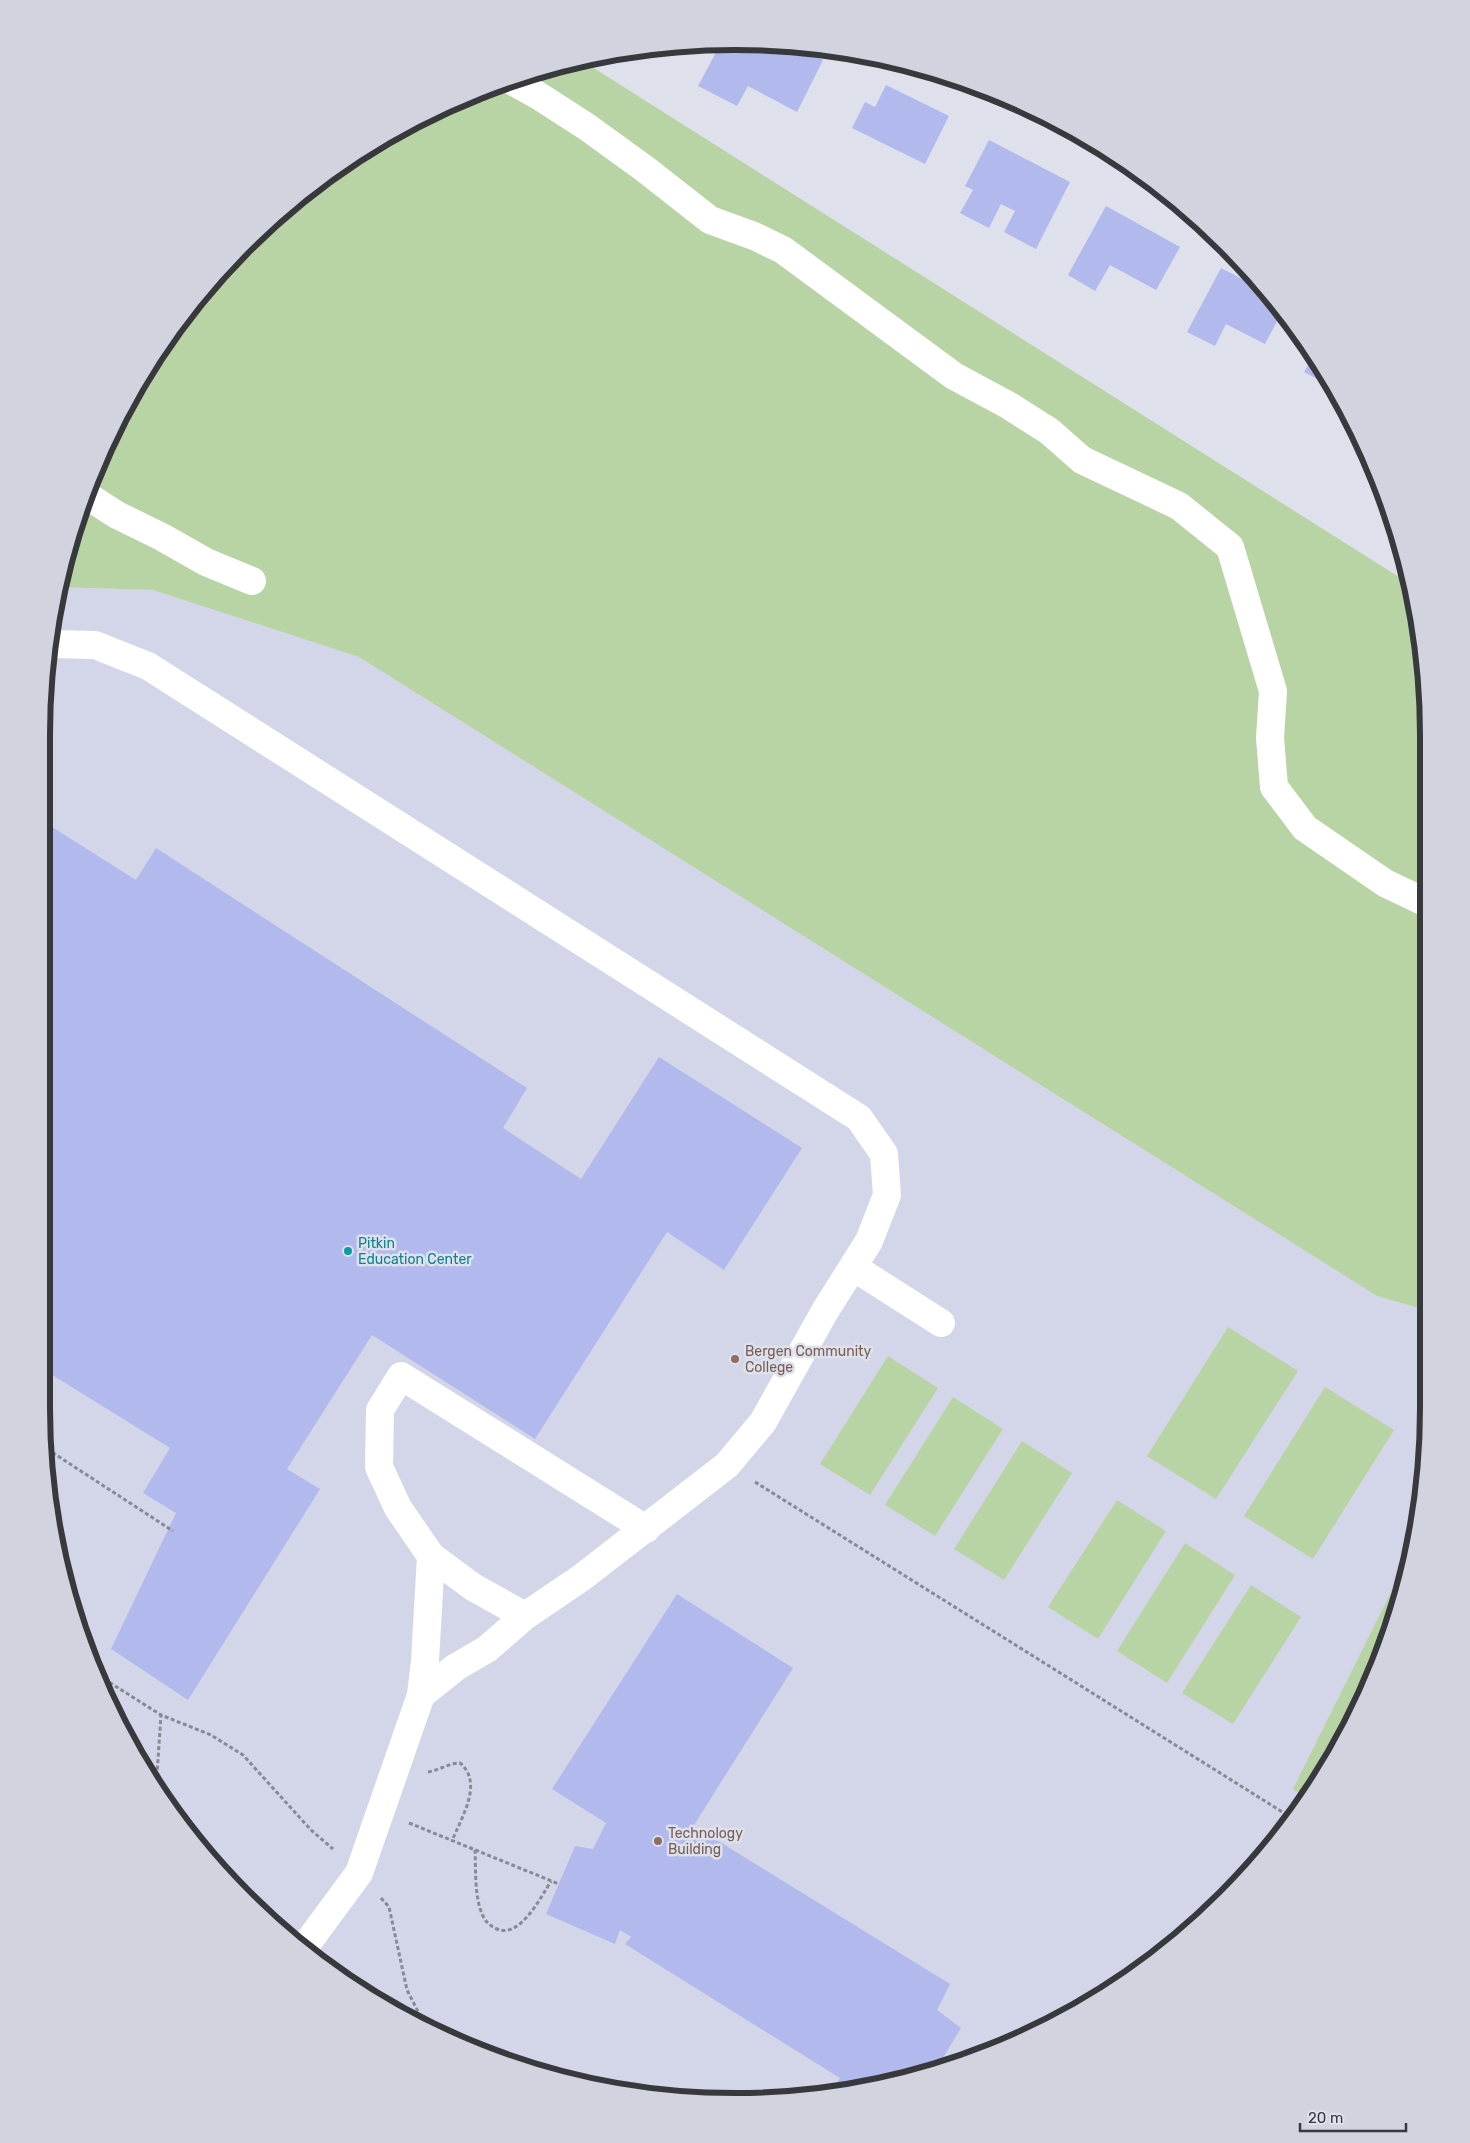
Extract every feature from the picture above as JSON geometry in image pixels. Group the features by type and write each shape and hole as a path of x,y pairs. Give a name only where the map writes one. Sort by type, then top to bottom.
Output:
{"lane":[{"path":"519,85 587,127 710,220 754,236 783,250 954,376 1008,405 1049,431 1082,460 1179,506 1230,547 1273,691 1270,738 1274,787 1305,828 1385,883 1420,900"},
{"path":"92,499 117,515 162,537 206,562 252,582"},
{"path":"56,644 95,646 148,666 859,1118 884,1154 887,1195 869,1241 825,1311 763,1422 727,1465 581,1578 525,1616 487,1649 456,1668 421,1695"},
{"path":"853,1267 942,1323"},
{"path":"525,1616 473,1587 431,1556 398,1508 378,1467 380,1410 401,1376 646,1529"},
{"path":"308,1943 359,1873 421,1695 425,1661 431,1556"}],"path":[{"path":"51,1453 174,1531"},
{"path":"727,1465 1286,1814"},
{"path":"107,1681 161,1714 211,1735 243,1755 311,1830 359,1873 389,1907 407,1990 420,2016"},
{"path":"157,1775 161,1714"},
{"path":"424,1772 460,1763 471,1777 471,1792 452,1841"},
{"path":"381,1812 559,1884"},
{"path":"475,1850 478,1897 483,1915 490,1926 500,1930 509,1930 518,1926 529,1915 551,1881"}],"shaded area":[{"name":"Bergen Community College","path":"66,587 153,590 359,657 1377,1296 1420,1308 1419,1453 1407,1542 1397,1585 1384,1628 1368,1670 1349,1711 1305,1789 1250,1860 1187,1923 1116,1978 1038,2022 997,2041 955,2057 869,2080 780,2092 690,2092 601,2080 558,2070 515,2057 473,2041 392,2001 354,1978 283,1923 220,1860 165,1789 121,1711 102,1670 86,1628 63,1542 51,1453 50,1408 50,735 51,690"}],"green space":[{"path":"590,66 1402,579 1414,646 1419,690 1420,1308 1377,1296 359,657 153,590 66,587 86,515 102,473 121,432 165,354 220,283 283,220 354,165 393,142 473,102 515,86"},
{"path":"1228,1327 1298,1371 1216,1499 1147,1456"},
{"path":"888,1356 938,1388 870,1495 820,1464"},
{"path":"1325,1387 1394,1430 1313,1559 1244,1516"},
{"path":"953,1397 1003,1429 935,1536 885,1505"},
{"path":"1022,1441 1072,1473 1004,1580 954,1549"},
{"path":"1117,1500 1166,1531 1098,1639 1048,1607"},
{"path":"1185,1543 1235,1575 1167,1683 1117,1651"},
{"path":"1399,1576 1384,1628 1368,1670 1349,1711 1305,1789 1301,1794 1293,1789"},
{"path":"1251,1585 1301,1617 1233,1724 1182,1693"}],"building":[{"path":"717,50 780,51 812,55 823,60 797,112 748,86 737,106 698,86"},
{"path":"886,85 949,116 925,164 852,128 865,102 875,107"},
{"path":"989,140 1070,182 1036,249 1004,232 1015,211 1001,204 989,228 960,213 973,190 965,186"},
{"path":"1106,206 1180,247 1156,290 1110,265 1095,291 1068,275"},
{"path":"1221,268 1250,283 1278,319 1265,344 1226,324 1215,346 1187,332"},
{"path":"1310,362 1321,381 1304,372"},
{"name":"Pitkin Education Center","path":"50,826 136,880 156,848 527,1088 503,1128 581,1179 659,1057 802,1148 724,1270 667,1232 535,1439 372,1335 287,1469 320,1489 188,1700 111,1649 176,1513 143,1493 170,1448 50,1374"},
{"name":"Technology Building","path":"677,1594 793,1668 689,1833 693,1836 699,1829 950,1984 937,2010 961,2028 941,2061 869,2080 836,2085 840,2078 625,1944 631,1937 620,1930 615,1944 546,1914 575,1846 593,1849 606,1823 552,1789"}],"place":[{"name":"Pitkin Education Center","path":"348,1251"},
{"name":"Bergen Community College","path":"735,1359"},
{"name":"Technology Building","path":"658,1841"}]}
